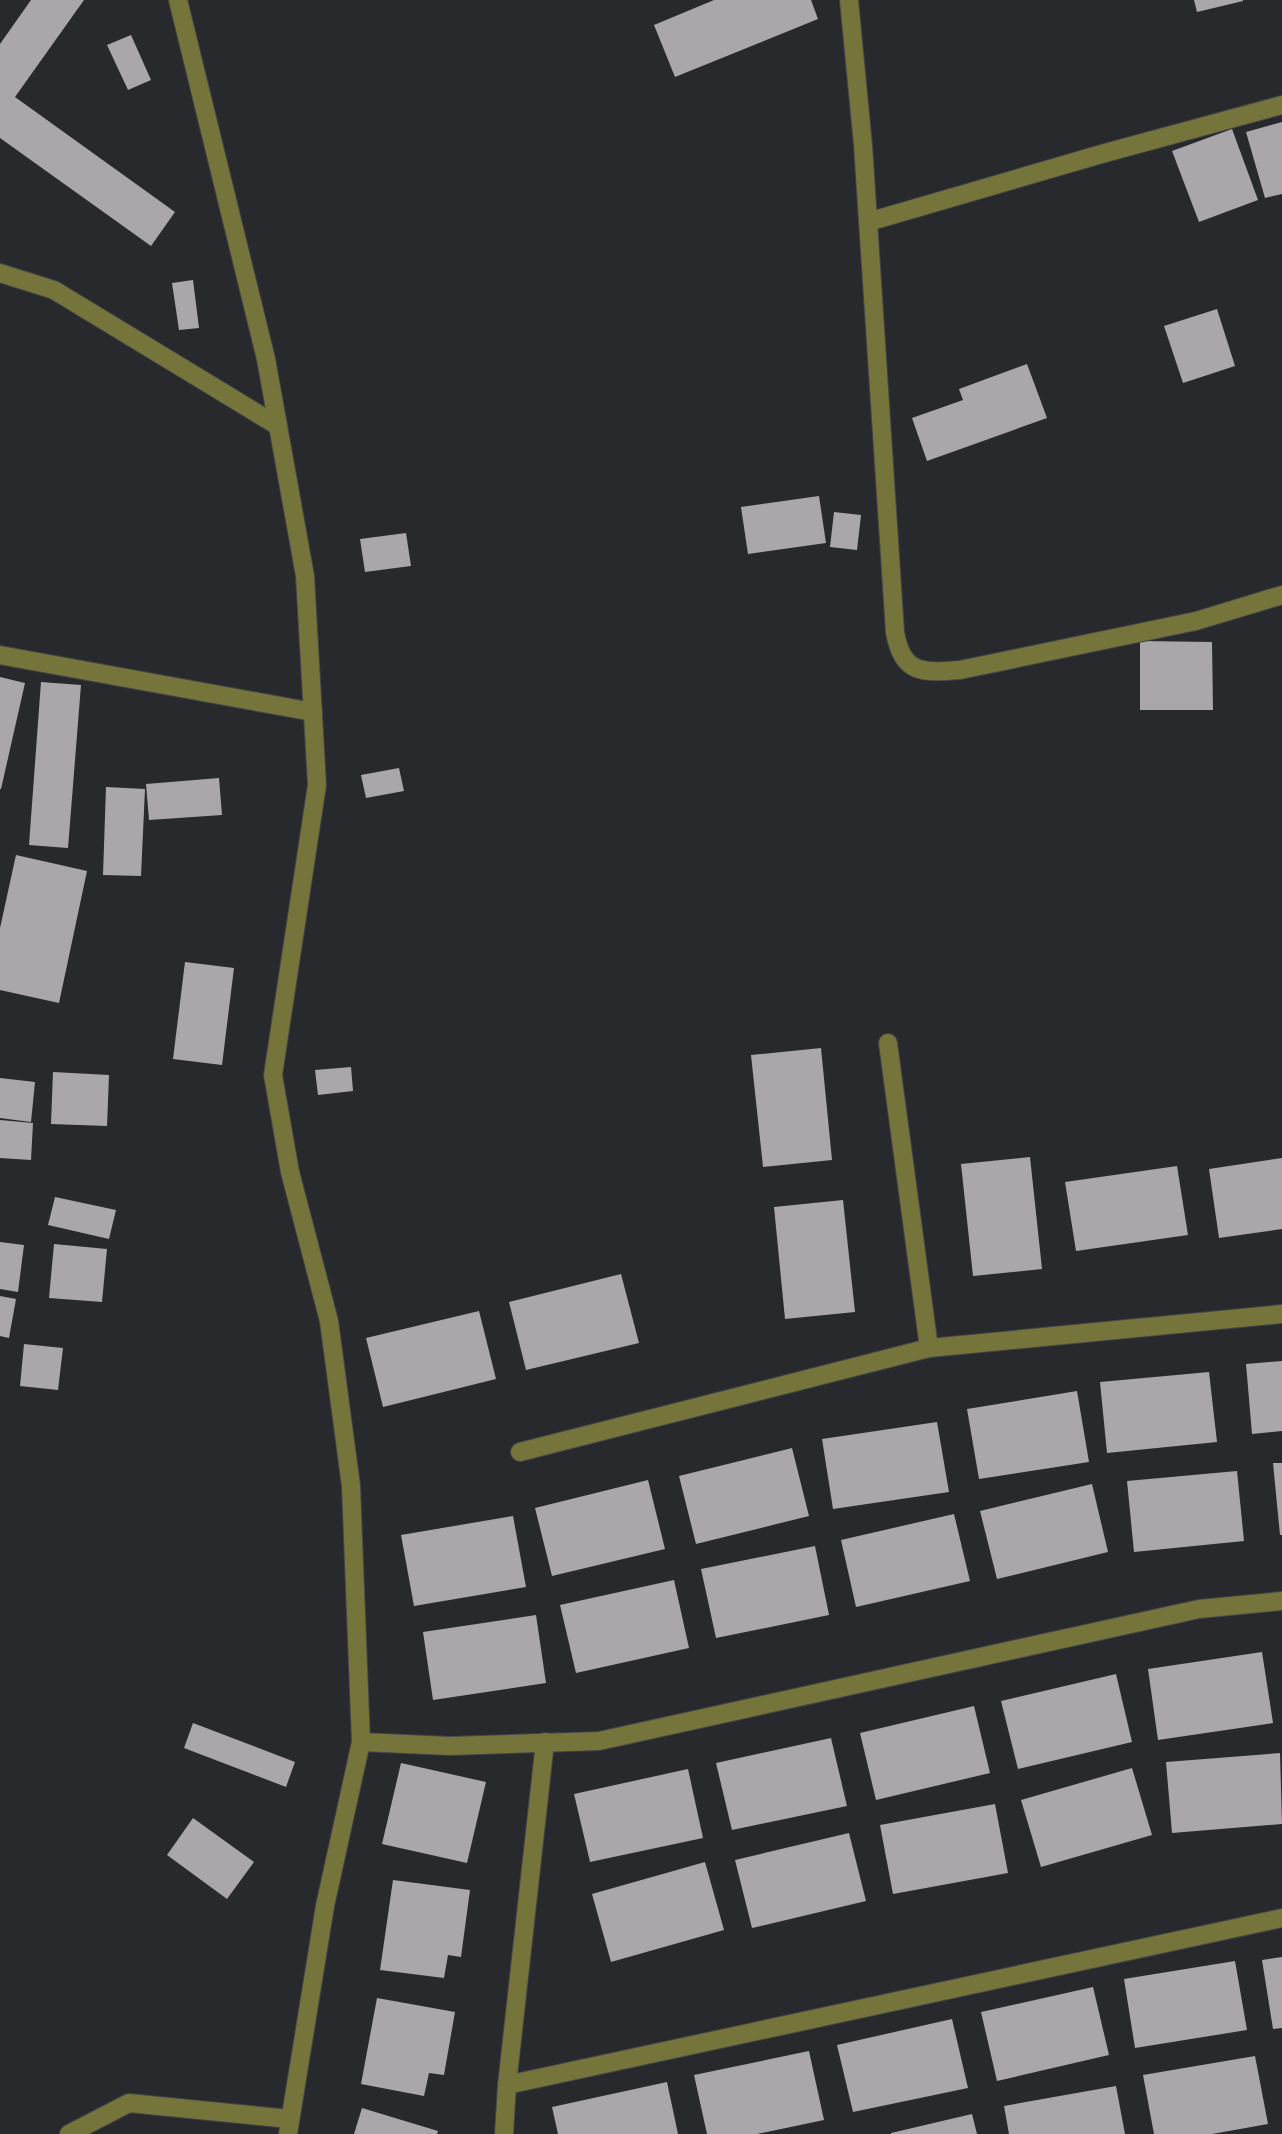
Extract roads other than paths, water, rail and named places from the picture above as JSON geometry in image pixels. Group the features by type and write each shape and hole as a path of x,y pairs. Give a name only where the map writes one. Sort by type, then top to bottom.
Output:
{"street":[{"path":"69,2134 129,2103 289,2126 325,1906 361,1742 349,1473 329,1321 290,1172 273,1075 317,785 305,576 266,359 178,0"},
{"path":"849,0 868,222 898,652 914,668 935,672 960,670 1196,621 1282,595"},
{"path":"868,222 1282,105"},
{"path":"0,273 54,290 278,426"},
{"path":"0,654 313,712"},
{"path":"888,1043 929,1348"},
{"path":"520,1452 929,1348 1282,1314"},
{"path":"361,1742 450,1746 599,1741 1199,1609 1282,1601"},
{"path":"504,2134 545,1742"},
{"path":"508,2085 1282,1918"}]}
